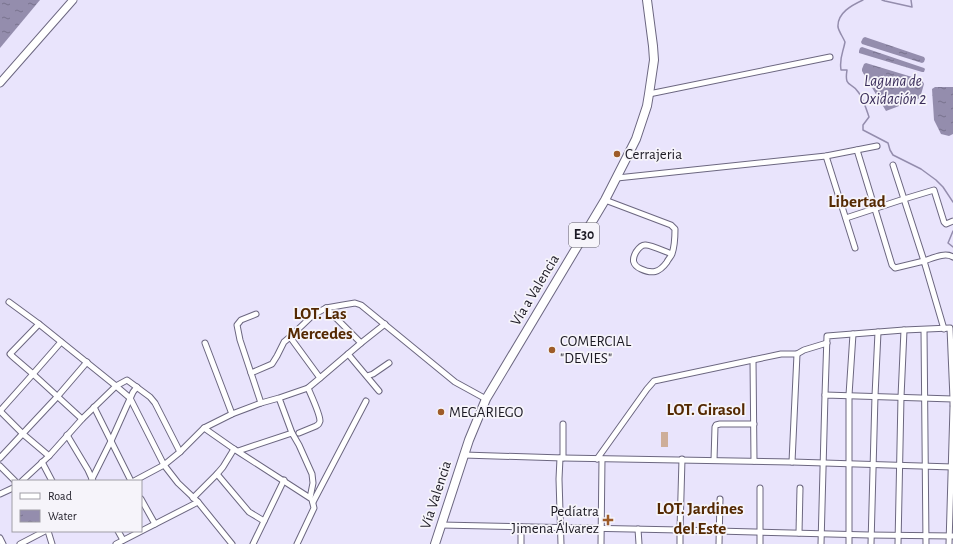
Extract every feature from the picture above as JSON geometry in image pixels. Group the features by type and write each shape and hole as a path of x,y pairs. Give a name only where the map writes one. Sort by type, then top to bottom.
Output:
{"highway":[{"name":"Vía a Valencia","path":"464,455 486,399 605,200 636,139 647,106 654,60 647,0"},
{"name":"Vía Valencia","path":"435,544 464,455"}],"main road":[{"path":"0,83 73,0"}],"street":[{"path":"649,94 830,57"},
{"path":"617,178 826,156 877,146"},
{"path":"857,150 893,266 895,268 944,255 953,257"},
{"path":"826,156 855,248"},
{"path":"893,165 924,261 949,328 953,398 950,544"},
{"path":"846,218 904,198 934,190 944,222 946,224 953,221"},
{"path":"605,200 674,227 675,232 672,254 661,269 647,272 637,267 633,262 633,258 637,250 643,245 646,244 672,254"},
{"path":"8,302 39,324 130,398 164,465 178,483 198,502 232,544"},
{"path":"251,373 272,364 284,342 313,314 326,308 343,304 358,304 385,324 455,382 486,399"},
{"path":"326,308 361,343"},
{"path":"256,314 241,320 237,327 261,403"},
{"path":"39,324 10,354 82,420"},
{"path":"136,480 164,465 180,452 204,428 232,414 308,388 385,324"},
{"path":"821,544 827,336 949,328"},
{"path":"898,544 904,330"},
{"path":"924,330 926,544"},
{"path":"871,544 878,332"},
{"path":"849,544 849,395 853,334"},
{"path":"290,337 320,378"},
{"path":"49,456 23,434 0,411 61,342"},
{"path":"205,343 232,414"},
{"path":"601,544 599,459 647,389 654,382 781,354 797,354 804,350 827,343"},
{"path":"348,354 379,391"},
{"path":"792,462 797,354"},
{"path":"753,360 754,461"},
{"path":"0,458 57,397 87,362"},
{"path":"366,376 373,374 389,363"},
{"path":"23,480 49,456 94,407 116,386 127,380 153,400 180,452"},
{"path":"93,480 130,398 137,387"},
{"path":"299,433 318,425 320,422 308,388"},
{"path":"825,395 953,398"},
{"path":"279,398 292,433 303,452 319,491"},
{"path":"312,500 319,491 366,401"},
{"path":"94,407 130,480"},
{"path":"561,544 559,479 563,424"},
{"path":"714,460 716,425 754,424"},
{"path":"204,428 312,500"},
{"path":"193,498 217,474 236,450 292,433"},
{"path":"67,435 93,480"},
{"path":"464,455 952,467"},
{"path":"680,544 682,460"},
{"path":"42,462 51,480"},
{"path":"0,466 14,480"},
{"path":"217,474 249,512 264,521"},
{"path":"297,544 314,508 312,500 312,474"},
{"path":"253,544 284,480"},
{"path":"0,494 12,488"},
{"path":"760,488 760,544"},
{"path":"799,533 800,488"},
{"path":"719,544 720,499"},
{"path":"142,501 155,524"},
{"path":"142,530 198,502"},
{"path":"441,525 951,536"},
{"path":"521,526 521,544"},
{"path":"638,529 639,544"},
{"path":"20,544 44,532"},
{"path":"46,532 52,544"},
{"path":"119,532 123,540"},
{"path":"116,544 139,532"},
{"path":"0,538 3,544"}],"shaded area":[{"path":"661,432 668,432 668,447 661,447"}],"water":[{"path":"0,0 40,0 0,48"},
{"path":"865,37 924,57 924,62 922,63 862,44 861,42"},
{"path":"862,47 924,68 924,72 859,53 860,48"},
{"name":"Laguna de Oxidación 2","path":"866,63 922,80 924,84 920,98 886,111 862,71 864,64"},
{"path":"935,87 953,87 953,134 949,136 941,134 934,120 932,89"}],"waterway":[{"path":"863,0 846,10 838,22 839,31 845,42 841,59 841,70 847,70 847,80 849,84 859,93 869,117 863,125 863,130 888,143 893,155 921,169 936,180 943,187 953,202"},
{"path":"882,0 912,7 911,0"},
{"path":"953,231 948,243 953,247"}],"place":[{"name":"Cerrajeria","path":"617,154"},
{"name":"COMERCIAL \"DEVIES\"","path":"552,350"},
{"name":"MEGARIEGO","path":"441,412"},
{"name":"Pedíatra Jimena Álvarez","path":"608,520"}],"district":[{"name":"Libertad","path":"857,201"},
{"name":"LOT. Las Mercedes","path":"320,323"},
{"name":"LOT. Girasol","path":"706,409"},
{"name":"LOT. Jardines del Este","path":"700,518"}]}
